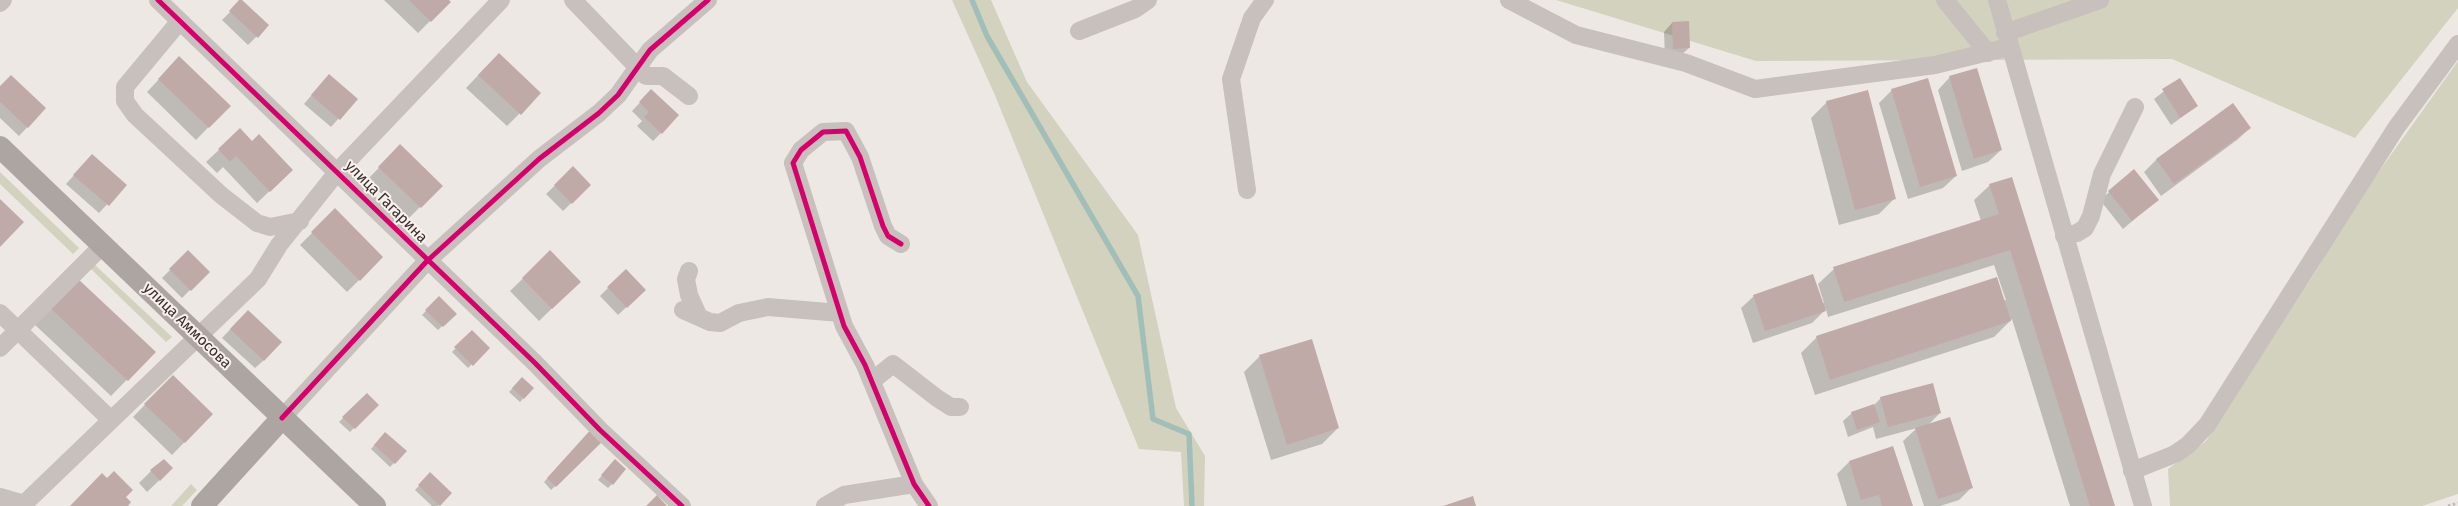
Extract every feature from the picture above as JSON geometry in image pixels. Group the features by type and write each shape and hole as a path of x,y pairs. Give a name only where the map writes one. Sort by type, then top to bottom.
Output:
{"main road":[{"name":"улица Аммосова","path":"0,147 104,244 197,337 375,506"},
{"path":"202,506 282,418"}],"street":[{"path":"0,3 3,0"},
{"name":"улица Гагарина","path":"158,0 535,363 600,430 682,506"},
{"path":"0,497 24,504 258,279 279,245 338,172 501,0"},
{"path":"573,0 637,69 646,76 663,76 689,96"},
{"path":"282,418 427,261 539,159 599,113 618,95 650,50 708,0"},
{"path":"1079,31 1135,9 1148,0"},
{"path":"1247,190 1231,79 1252,18 1265,0"},
{"path":"1509,0 1526,7 1543,19 1576,35 1686,63 1755,89 1864,76 1935,65 1988,53 2007,40 2100,0"},
{"path":"1945,0 1988,53"},
{"path":"1997,0 2143,506"},
{"path":"179,22 124,87 125,101 135,114 221,196 257,223 270,228 300,220"},
{"path":"2132,471 2175,454 2188,445 2207,425 2396,128 2458,44"},
{"path":"2064,236 2077,233 2085,228 2102,174 2135,107"},
{"path":"901,244 888,236 882,226 860,157 846,131 823,132 801,150 793,163 844,326 872,381 914,484 929,506"},
{"path":"0,348 104,244"},
{"path":"689,271 686,279 691,312 710,322 720,323 739,313 768,307 840,313"},
{"path":"0,313 111,420"},
{"path":"872,381 893,364 951,407 960,407"},
{"path":"825,506 844,495 914,484"}],"path":[{"path":"2448,506 2458,503"}],"green space":[{"path":"952,0 991,0 1027,82 1138,235 1176,408 1205,456 1204,506 1184,506 1181,452 1139,449 994,93"},
{"path":"1556,0 2458,0 2458,8 2355,138 2172,59 1756,61"},
{"path":"2458,61 2458,494 2422,506 2170,506 2168,469 2206,441 2316,271 2350,212"},
{"path":"0,172 79,248 73,254 0,184"},
{"path":"95,265 172,337 166,342 90,268"},
{"path":"191,484 197,490 182,506 171,506"}],"building":[{"path":"239,0 242,0 269,25 258,38 229,11"},
{"path":"409,0 449,0 451,2 431,22"},
{"path":"1689,21 1690,48 1673,49 1672,22"},
{"path":"499,53 541,93 521,115 478,75"},
{"path":"179,56 231,106 209,128 158,79"},
{"path":"1977,68 2002,150 1974,159 1949,76"},
{"path":"329,74 358,99 340,120 311,95"},
{"path":"11,75 46,108 28,128 0,102 0,86"},
{"path":"1928,78 1957,176 1920,187 1891,89"},
{"path":"2180,78 2198,106 2180,118 2162,89"},
{"path":"651,89 679,115 662,134 644,117 649,112 639,102"},
{"path":"1868,90 1896,199 1855,210 1826,101"},
{"path":"2233,103 2251,128 2174,184 2156,159"},
{"path":"240,128 252,141 259,134 293,170 270,192 236,156 230,162 218,149"},
{"path":"400,144 443,186 421,208 378,167"},
{"path":"92,154 127,185 109,206 73,175"},
{"path":"573,166 591,185 572,204 554,185"},
{"path":"2134,169 2159,200 2132,221 2108,191"},
{"path":"2012,177 2115,506 2090,506 2010,250 1844,302 1833,267 1999,214 1989,184"},
{"path":"0,199 24,222 0,247"},
{"path":"335,208 383,257 360,281 311,232"},
{"path":"188,250 210,272 191,291 169,269"},
{"path":"550,250 581,282 552,309 522,278"},
{"path":"626,269 646,290 627,308 607,287"},
{"path":"1813,274 1826,311 1765,331 1753,295"},
{"path":"76,277 156,352 128,381 48,306"},
{"path":"1997,277 2011,321 1830,380 1816,336"},
{"path":"439,296 457,314 443,327 425,310"},
{"path":"248,310 282,342 264,361 230,329"},
{"path":"472,330 490,348 473,366 454,347"},
{"path":"1312,339 1339,428 1287,445 1259,355"},
{"path":"173,375 213,414 185,443 144,404"},
{"path":"522,377 534,388 524,399 512,388"},
{"path":"1933,383 1941,413 1888,427 1880,397"},
{"path":"367,393 379,405 355,429 342,417"},
{"path":"1874,404 1880,422 1857,430 1851,412"},
{"path":"1950,417 1973,488 1938,499 1915,428"},
{"path":"594,426 606,438 556,487 547,478"},
{"path":"385,432 407,451 395,464 374,445"},
{"path":"1893,446 1913,506 1882,506 1879,495 1861,500 1849,461"},
{"path":"164,459 173,468 160,481 150,470"},
{"path":"615,459 626,469 613,485 601,475"},
{"path":"114,471 133,490 126,497 131,502 128,506 70,506 102,473 107,478"},
{"path":"430,472 452,493 440,506 418,485"},
{"path":"657,495 667,506 646,506"},
{"path":"1473,496 1476,506 1443,506"}],"waterway":[{"path":"972,0 987,36 1138,296 1153,419 1189,434 1192,506"}],"cycle path":[{"path":"158,0 535,363 600,430 682,506"},
{"path":"282,418 427,261 539,159 599,113 618,95 650,50 708,0"},
{"path":"901,244 888,236 883,226 860,157 846,131 823,132 801,150 793,163 844,326 865,365 914,484 929,506"}]}
